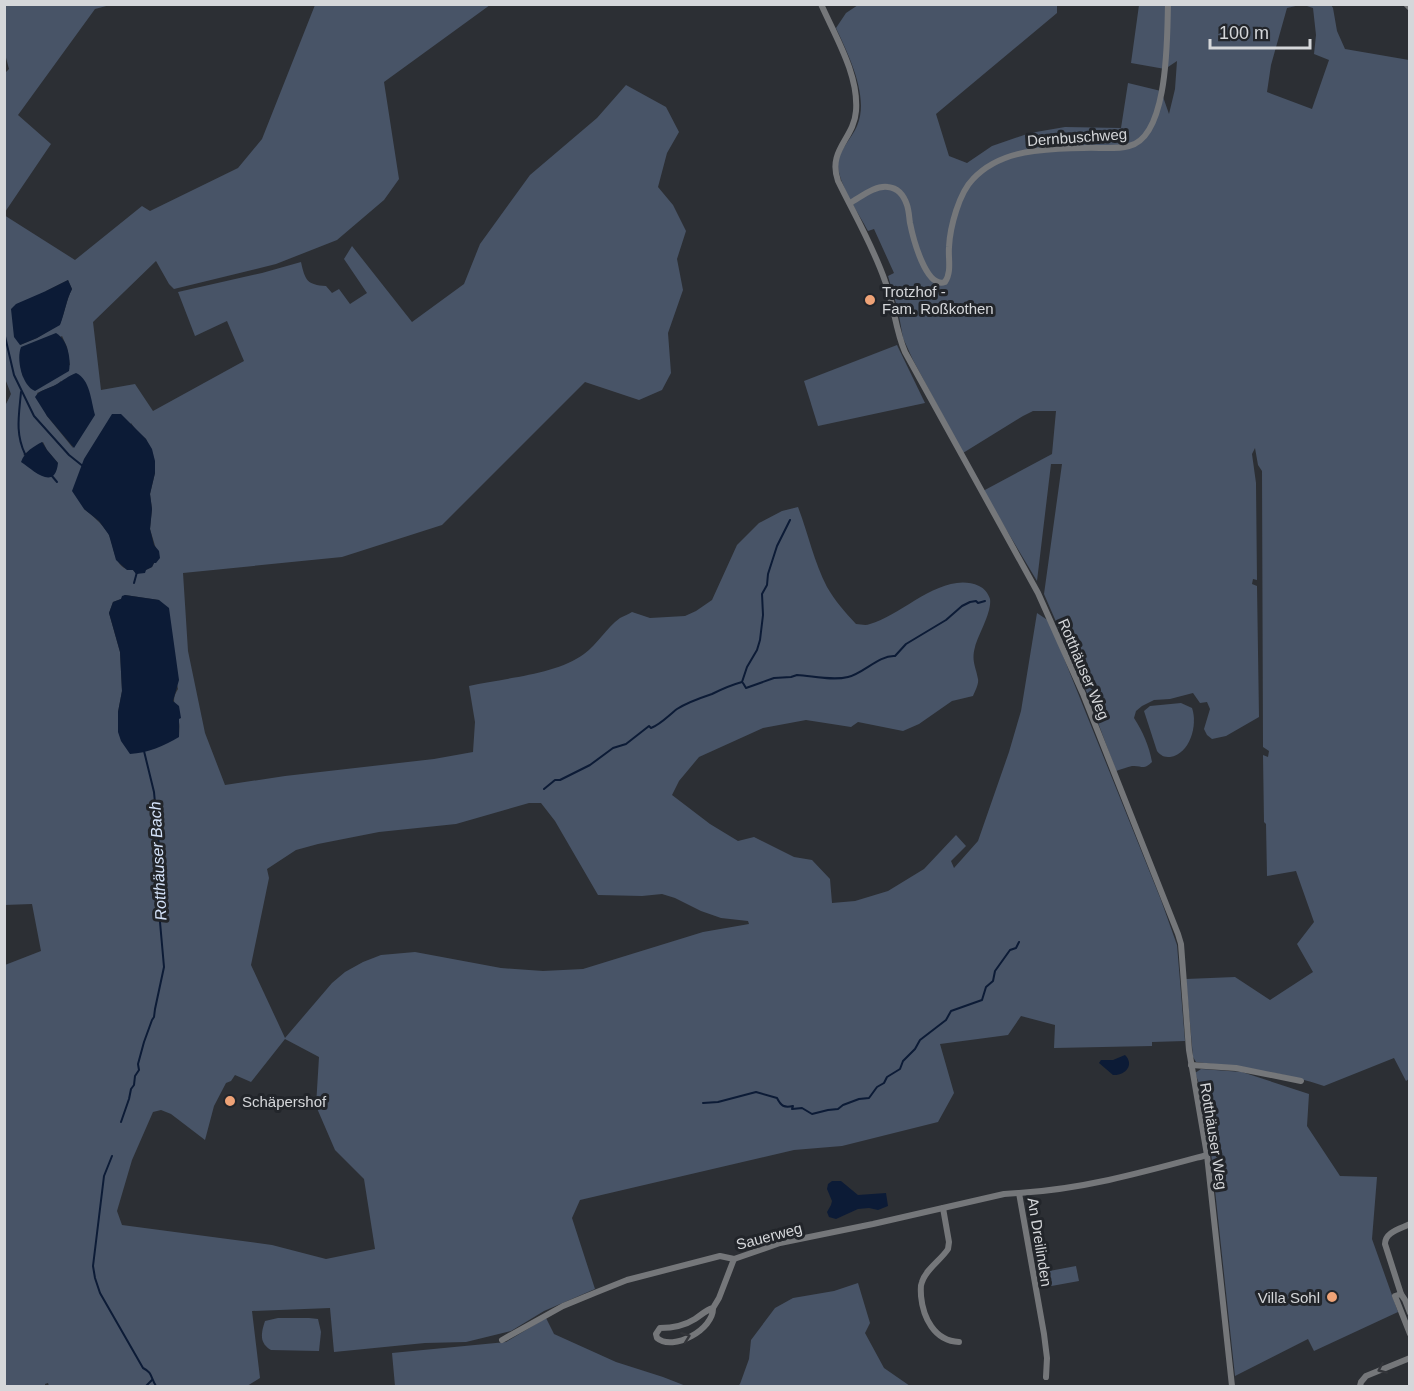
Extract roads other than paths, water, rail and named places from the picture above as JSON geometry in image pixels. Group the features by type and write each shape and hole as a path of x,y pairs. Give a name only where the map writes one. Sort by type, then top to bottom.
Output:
{"street":[{"name":"Rotthäuser Weg","path":"821,4 848,63 856,90 855,120 836,157 836,174 884,277 890,294 899,339 1038,593 1083,694 1178,934 1191,1065 1207,1155 1232,1386"},
{"name":"Dernbuschweg","path":"850,203 878,188 887,187 899,192 908,207 913,238 928,274 937,283 945,282 949,276 949,245 957,211 968,185 979,173 1013,155 1055,148 1120,148 1133,145 1142,139 1156,112 1162,92 1167,59 1168,4"},
{"path":"1406,4 1410,8"},
{"path":"1191,1065 1236,1068 1301,1081"},
{"name":"An Dreilinden","path":"1046,1377 1047,1358 1044,1334 1019,1193 1048,1191 1115,1180 1207,1155"},
{"name":"Sauerweg","path":"502,1340 563,1306 627,1281 720,1256 734,1259 780,1243 1004,1194 1019,1193"},
{"path":"943,1208 949,1242 948,1249 922,1280 922,1301 925,1314 935,1331 952,1342 958,1342"},
{"path":"1410,1224 1388,1234 1384,1239 1410,1334"},
{"path":"713,1308 681,1326 660,1328 656,1334 657,1338 662,1342 673,1342 696,1334 703,1328 714,1311 713,1308 734,1259"},
{"path":"1398,1295 1405,1300 1410,1313"},
{"path":"1360,1386 1366,1376 1410,1358"}],"waterway":[{"name":"Rotthäuser Bach","path":"4,332 14,375 34,416 69,455 84,467"},
{"path":"21,392 19,431 25,454"},
{"name":"Rotthäuser Bach","path":"52,476 57,482"},
{"path":"544,789 555,780 560,780 590,765 613,748 626,744 649,726 651,728 658,724 677,709 742,682 760,640 763,615 762,594 767,585 777,546 790,520"},
{"name":"Rotthäuser Bach","path":"134,583 137,572"},
{"path":"743,683 746,688 774,678 797,675 848,677 883,658 895,656 906,644 946,620 962,606 970,602 985,601"},
{"name":"Rotthäuser Bach","path":"121,1122 135,1076 139,1070 138,1064 144,1042 154,1017 164,967 160,922 160,858 154,792 144,751"},
{"path":"703,1103 718,1102 756,1092 777,1098 783,1106 793,1106 792,1109 802,1108 812,1114 838,1109 859,1099 869,1098 887,1077 900,1069 903,1061 920,1040 946,1020 951,1011 982,1000 986,987 993,981 995,971 1010,950 1016,948 1019,942"},
{"name":"Rotthäuser Bach","path":"112,1156 104,1176 93,1266 95,1278 100,1293 143,1368 150,1374 156,1386"},
{"path":"146,1386 152,1380"}],"place":[{"name":"Trotzhof - Fam. Roßkothen","path":"870,300"},
{"name":"Schäpershof","path":"230,1101"},
{"name":"Villa Sohl","path":"1332,1297"}]}
